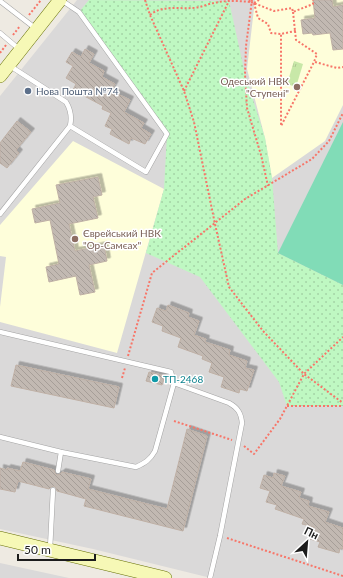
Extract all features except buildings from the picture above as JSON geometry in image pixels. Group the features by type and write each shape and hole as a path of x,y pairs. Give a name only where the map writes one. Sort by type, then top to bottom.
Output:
{"main road":[{"path":"0,76 60,0"},
{"path":"0,538 164,578"}],"lane":[{"path":"60,0 79,12 167,134 146,172 70,126"},
{"path":"0,1 36,30"},
{"path":"0,33 20,50"},
{"path":"0,214 70,126 72,114 70,107 66,102 9,65"},
{"path":"0,332 171,372 174,383 155,451 151,458 144,464 136,467 61,452 0,437"},
{"path":"174,383 235,406 242,416 242,423 220,536 210,578"},
{"path":"58,470 61,452"},
{"path":"50,550 53,490"}],"path":[{"path":"145,0 150,15 184,91 194,122 215,224 230,287 263,331 304,374 343,403"},
{"path":"150,15 155,11 175,8 193,8 229,0 253,2 259,0"},
{"path":"184,91 229,0"},
{"path":"248,0 274,11 292,8 296,40 317,54 281,126 282,34"},
{"path":"293,12 313,4 312,0"},
{"path":"253,2 258,18 268,24 271,33 282,34 295,31"},
{"path":"253,2 246,46 245,74 247,108 261,155 268,186"},
{"path":"314,62 337,68 343,67"},
{"path":"122,378 152,273 245,199 312,159 329,141 343,113"},
{"path":"174,420 238,442 254,454 280,419 304,374 343,337"},
{"path":"287,406 343,406"},
{"path":"220,536 343,576"}],"shaded area":[{"path":"77,0 343,0 343,578 211,578 93,549 0,529 0,96"},
{"name":"Одеський НВК \"Ступені\"","path":"255,0 343,0 343,105 325,141 272,178 265,138 247,69"},
{"name":"Єврейський НВК \"Ор-Самєах\"","path":"73,141 164,189 117,353 0,322 0,307 6,257 0,256 0,225"},
{"path":"0,563 69,578 0,578"}],"green space":[{"path":"89,0 229,1 245,74 265,138 272,178 278,253 343,285 343,406 287,406 279,382 200,277 146,253 164,189 167,134 79,12"},
{"path":"294,61 303,64 296,87 287,84"},
{"path":"343,122 343,285 278,253"}],"place":[{"name":"Одеський НВК \"Ступені\"","path":"297,87"},
{"name":"Нова Пошта №74","path":"28,91"},
{"name":"Єврейський НВК \"Ор-Самєах\"","path":"75,239"},
{"name":"ТП-2468","path":"155,379"}]}
